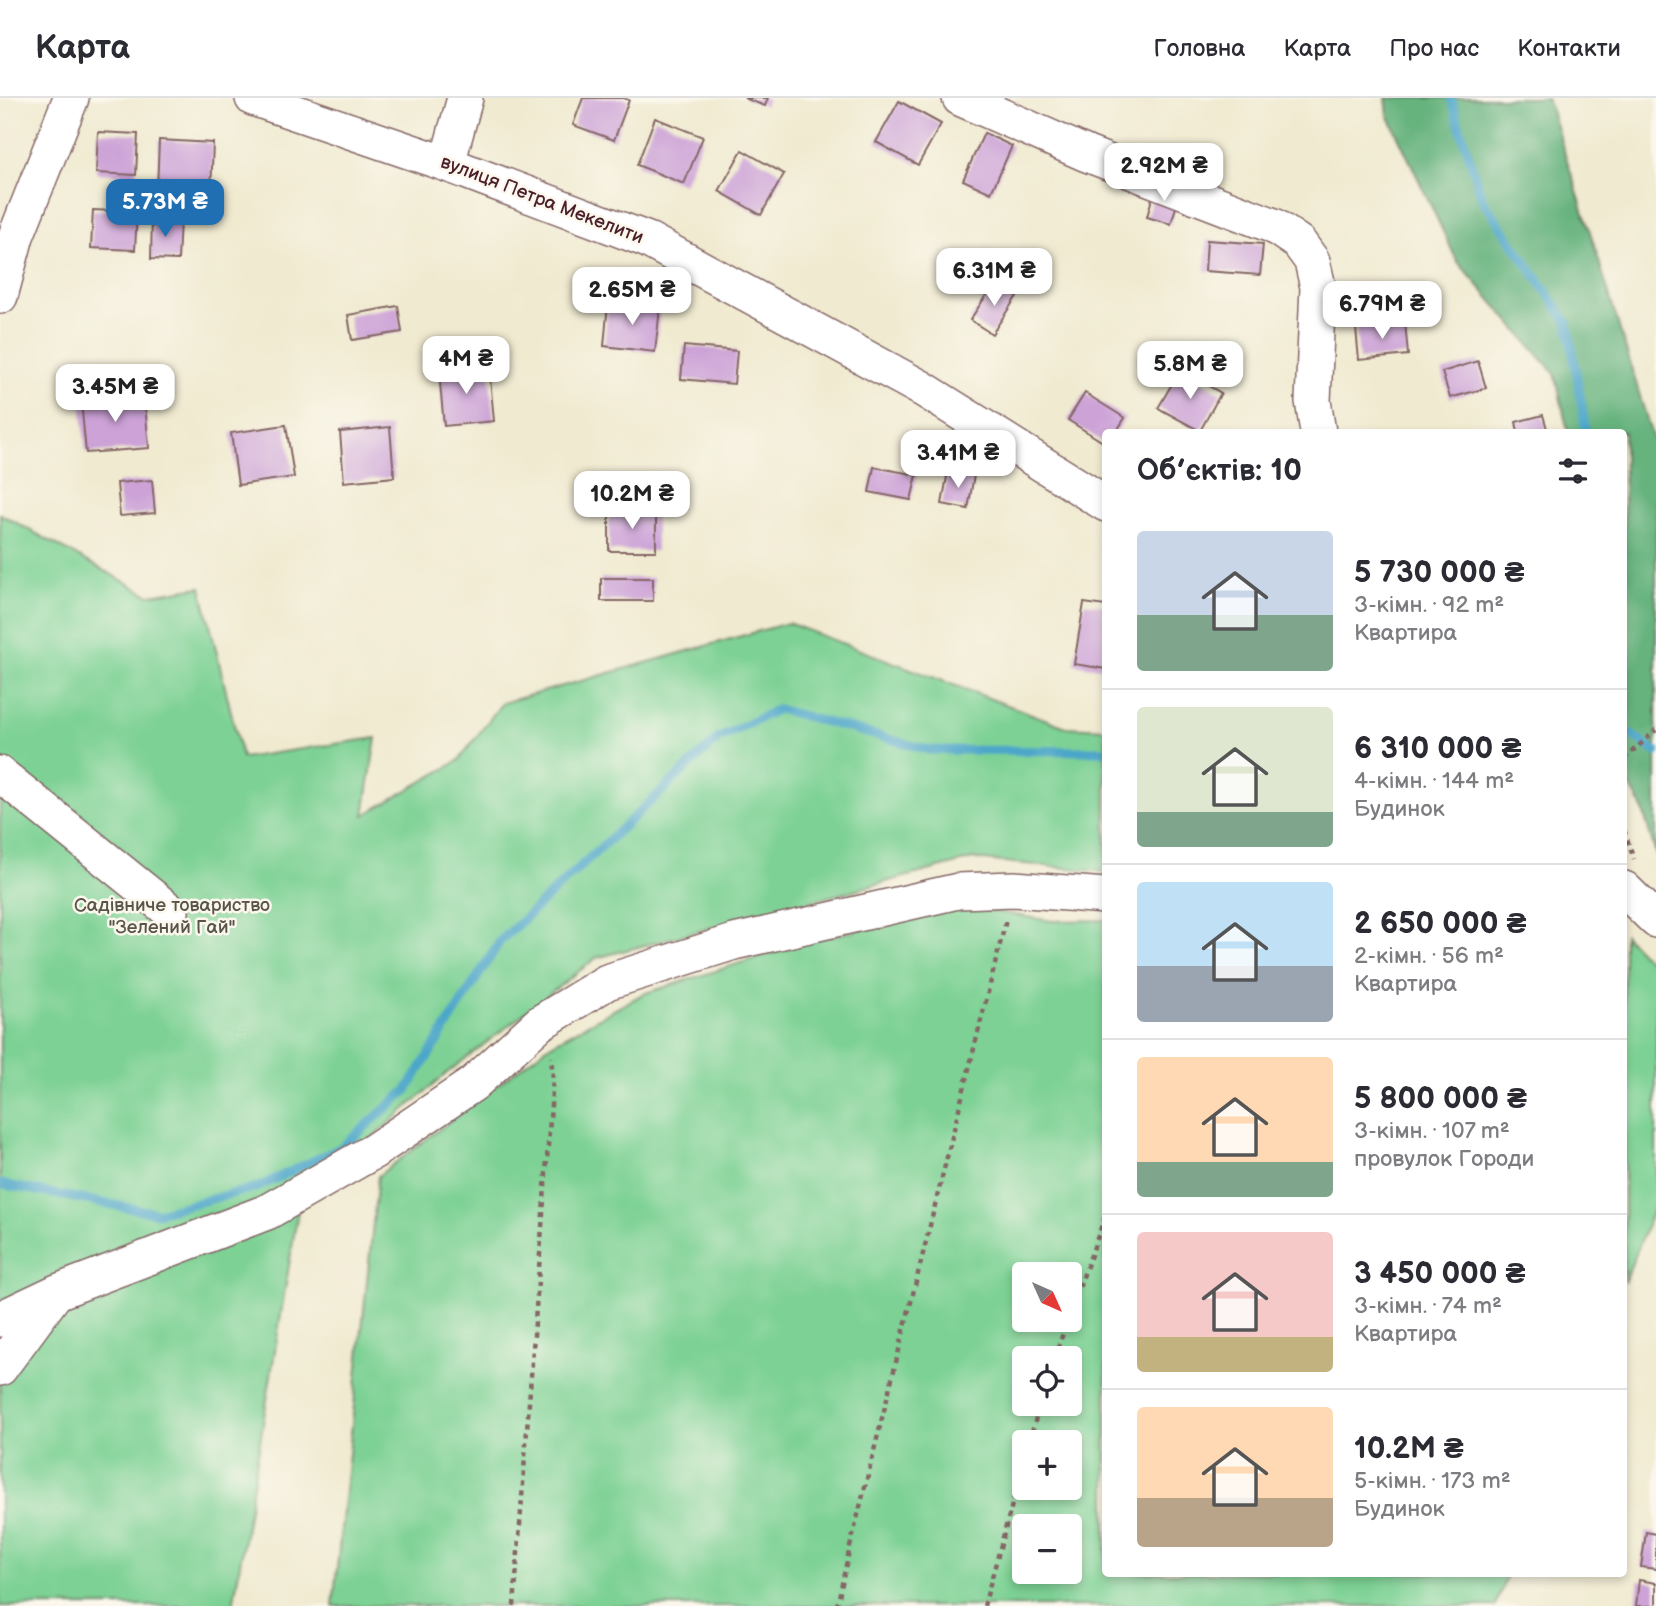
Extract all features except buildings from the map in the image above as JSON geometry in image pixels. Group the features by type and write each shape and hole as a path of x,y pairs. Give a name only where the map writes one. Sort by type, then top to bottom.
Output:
{"street":[{"path":"0,296 16,236 71,98"},
{"name":"вулиця Петра Мекелити","path":"253,98 447,164 648,240 923,389 1102,501"},
{"path":"447,164 465,98"},
{"path":"960,98 1087,153 1274,226 1299,243 1312,261 1318,287 1313,401 1318,429"},
{"path":"0,774 171,912"},
{"path":"0,1319 57,1293 267,1212 374,1151 472,1084 540,1023 607,982 734,942 958,891 1014,889 1102,896"},
{"path":"1627,893 1656,920"},
{"path":"0,1368 57,1293"}],"path":[{"path":"1627,756 1656,730"},
{"path":"837,1606 1014,889"},
{"path":"514,1606 553,1079 552,1059 540,1023"},
{"path":"1082,1279 1102,1225"},
{"path":"985,1606 1014,1500"}],"green space":[{"path":"1386,98 1547,98 1656,449 1656,855 1642,807 1627,780 1627,429 1567,429 1555,374 1457,261 1388,115"},
{"name":"Садівниче товариство \"Зелений Гай\"","path":"0,514 149,595 201,587 242,758 376,738 364,815 458,761 502,703 788,623 1066,727 1102,729 1102,872 973,859 596,958 447,1073 372,1138 303,1180 233,1606 0,1606"},
{"path":"961,906 1052,921 1102,920 1102,1577 1506,1577 1495,1606 333,1606 378,1176 551,1044 643,994 810,941"},
{"path":"1627,938 1656,968 1656,1203 1627,1276"}],"waterway":[{"path":"1451,98 1482,199 1568,323 1586,429"},
{"path":"0,1184 157,1213 258,1187 342,1147 407,1090 500,941 719,738 778,709 929,750 1102,751"},
{"path":"1627,732 1656,752"}]}
